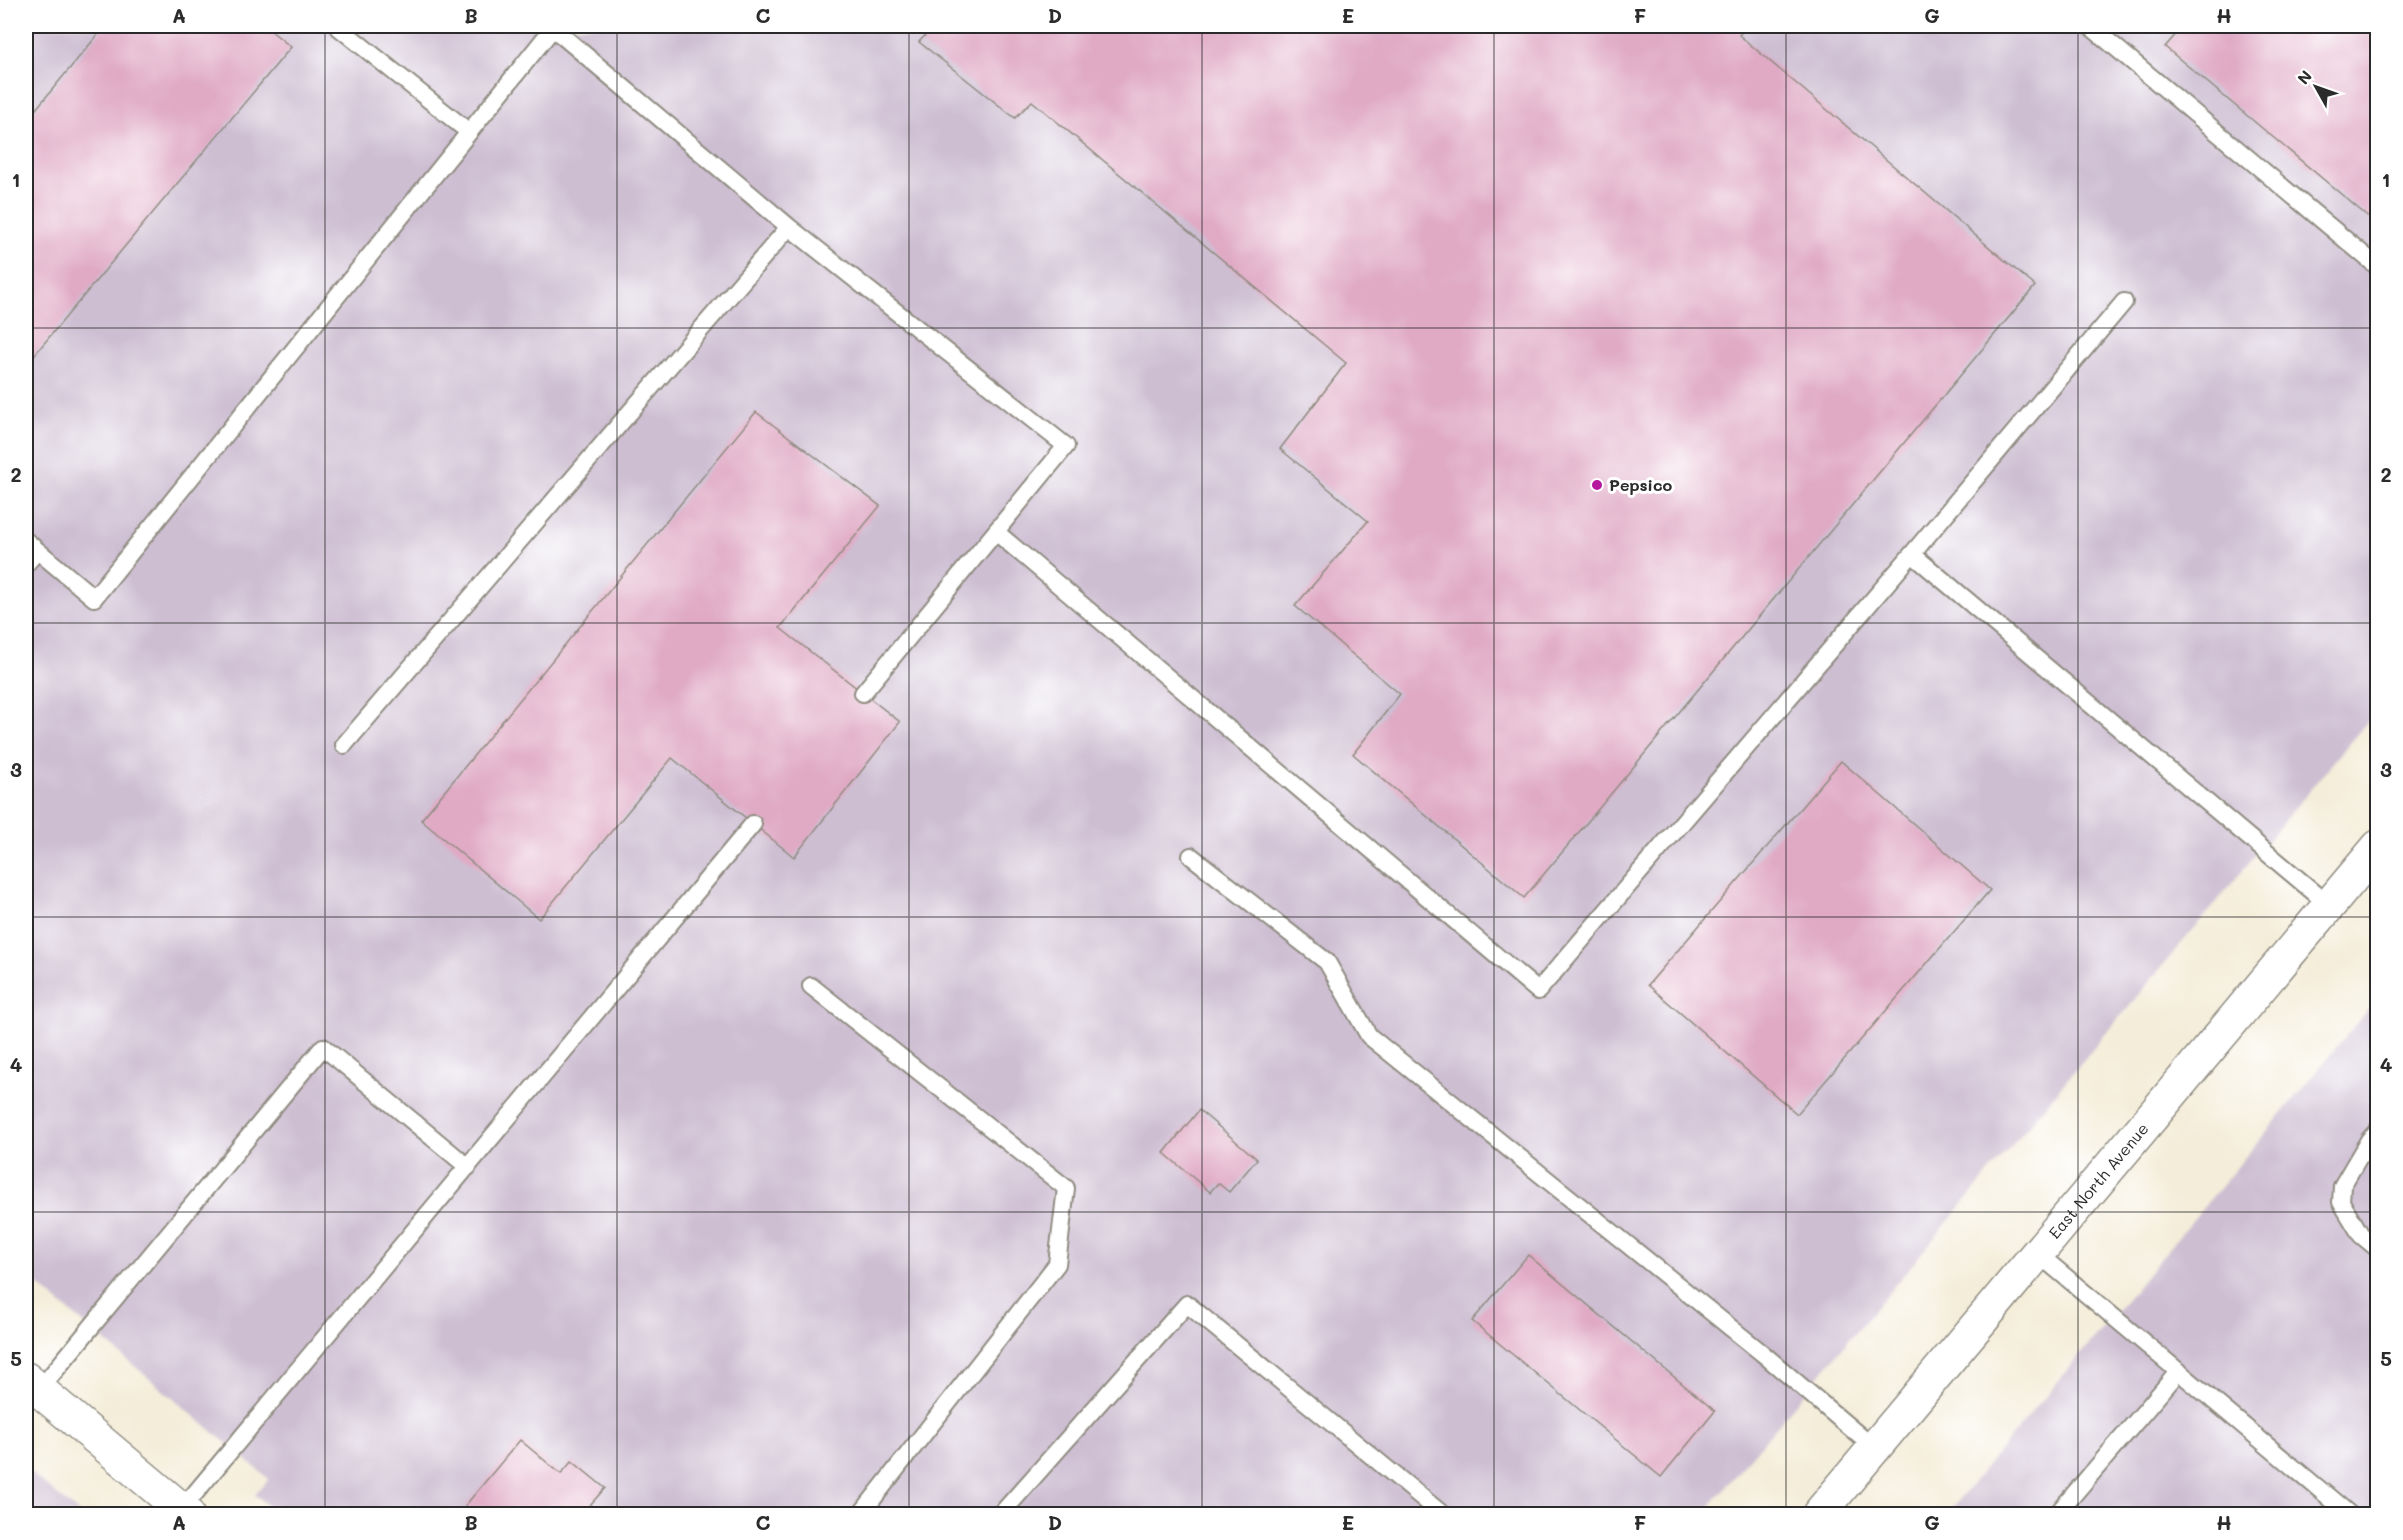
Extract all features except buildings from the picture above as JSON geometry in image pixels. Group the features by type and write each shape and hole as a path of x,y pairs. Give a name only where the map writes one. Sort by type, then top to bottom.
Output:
{"street":[{"name":"East North Avenue","path":"1819,1515 2329,905 2372,866"},
{"path":"32,1385 184,1512"}],"lane":[{"path":"337,26 469,132"},
{"path":"2090,26 2378,267"},
{"path":"26,564 31,546 93,598 554,27 789,228 1066,446 863,693"},
{"path":"344,745 789,228"},
{"path":"996,532 1538,991 2124,302"},
{"path":"1912,554 2329,905"},
{"path":"184,1512 753,824"},
{"path":"1191,856 1327,962 1369,1036 1762,1353 1874,1448"},
{"path":"811,986 1066,1188 1057,1264 861,1515"},
{"path":"32,1385 323,1047 468,1167"},
{"path":"2378,1130 2369,1140 2342,1186 2341,1202 2361,1235 2378,1250"},
{"path":"2037,1253 2349,1515"},
{"path":"1001,1515 1187,1304 1442,1515"},
{"path":"2058,1515 2179,1371"}],"shaded area":[{"path":"26,26 2377,26 2377,710 1703,1514 278,1514 255,1495 269,1479 26,1275"},
{"path":"2377,998 2377,1514 1947,1514 2268,1130"},
{"path":"26,1469 80,1514 26,1514"}],"place":[{"name":"Pepsico","path":"1597,485"}]}
